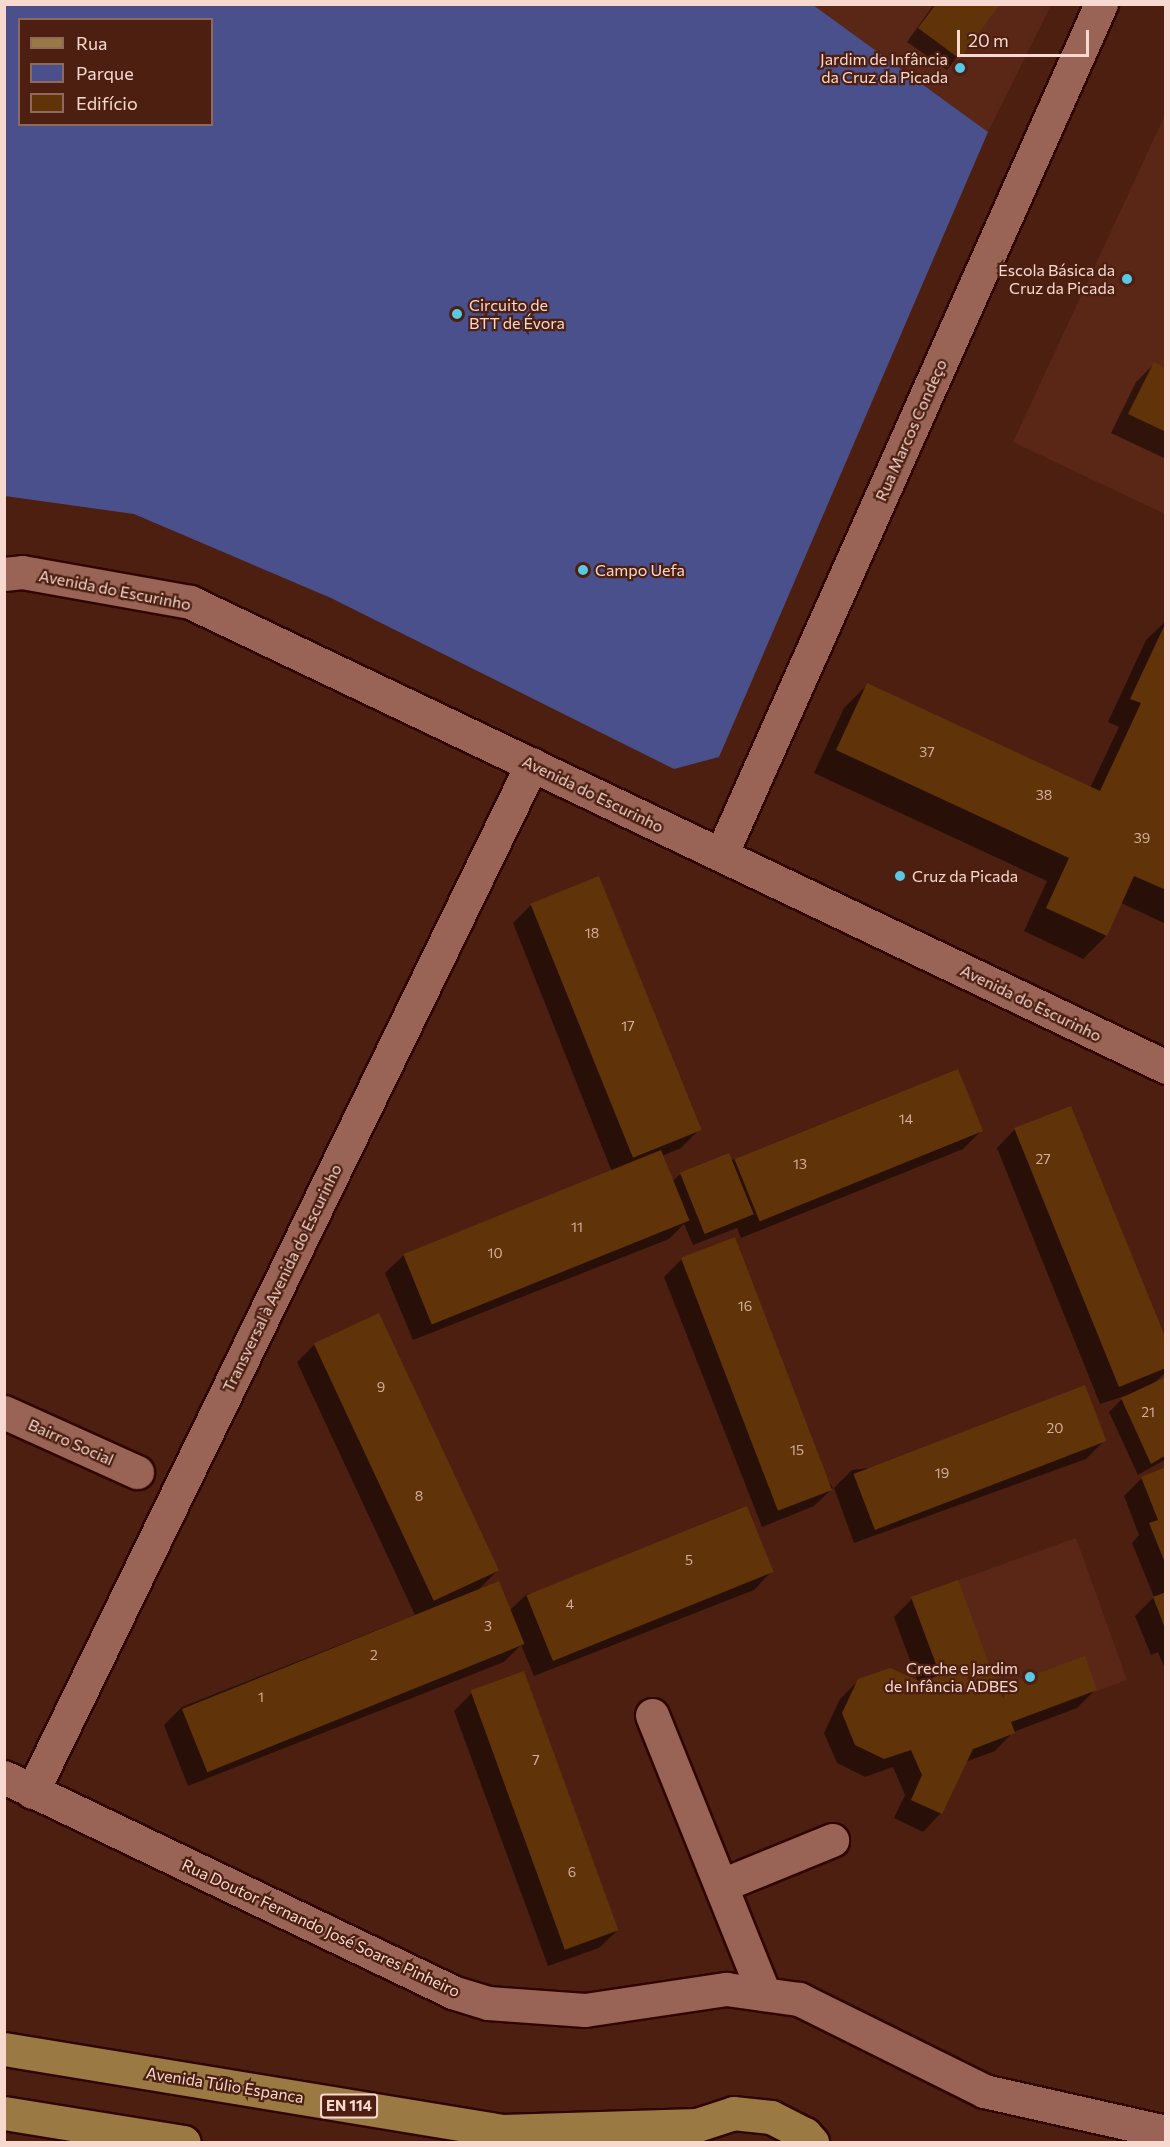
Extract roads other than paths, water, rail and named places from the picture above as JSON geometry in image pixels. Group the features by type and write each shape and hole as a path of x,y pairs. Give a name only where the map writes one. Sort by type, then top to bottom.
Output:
{"main road":[{"name":"Avenida Túlio Espanca","path":"4,2049 502,2131 686,2134 733,2114 771,2117 805,2134 812,2142"},
{"path":"4,2113 184,2142"}],"street":[{"name":"Rua Marcos Condeço","path":"721,855 1101,4"},
{"name":"Avenida do Escurinho","path":"4,574 21,572 190,602 1166,1067"},
{"name":"Transversal à Avenida do Escurinho","path":"18,1784 532,764"},
{"name":"Bairro Social","path":"4,1413 137,1472"},
{"path":"652,1714 764,1994"},
{"name":"Rua Doutor Fernando José Soares Pinheiro","path":"18,1784 452,1992 488,2003 585,2010 726,1989 799,1999 984,2091 1166,2133"},
{"path":"722,1885 832,1840"}],"place":[{"name":"Jardim de Infância da Cruz da Picada","path":"960,68"},
{"name":"Escola Básica da Cruz da Picada","path":"1127,279"},
{"name":"Circuito de BTT de Évora","path":"457,314"},
{"name":"Campo Uefa","path":"583,570"},
{"name":"Cruz da Picada","path":"900,876"},
{"name":"Creche e Jardim de Infância ADBES","path":"1030,1677"}]}
